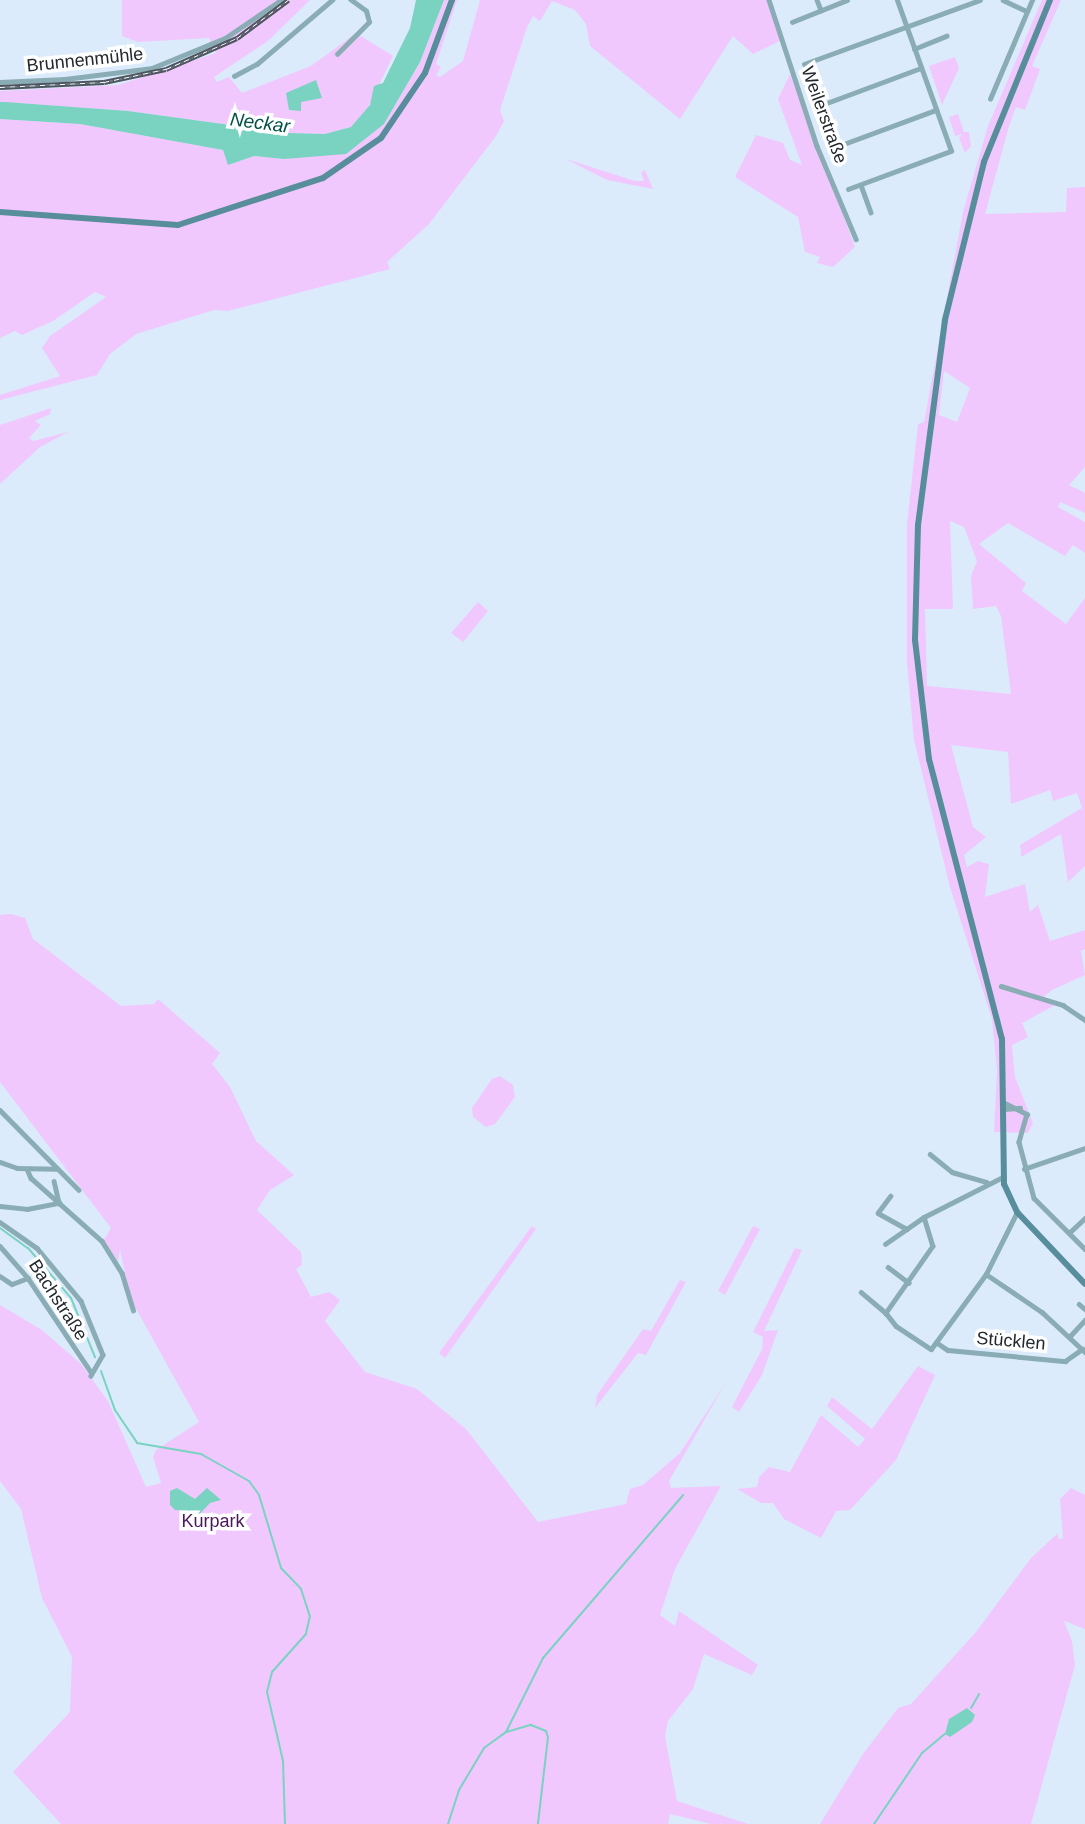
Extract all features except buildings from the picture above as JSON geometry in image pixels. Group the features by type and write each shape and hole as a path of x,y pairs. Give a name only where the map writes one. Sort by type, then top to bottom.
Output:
{"main road":[{"path":"0,212 178,225 323,178 381,138 425,73 452,0"},
{"path":"1050,0 1001,114 963,236 929,423 916,562 915,640 924,735 999,1018 1005,1106 1003,1177 1017,1212 1085,1284"}],"street":[{"name":"Brunnenmühle","path":"0,82 107,76 152,68 225,38 281,0"},
{"path":"234,76 257,64 332,0"},
{"path":"337,54 369,22 366,11 351,0"},
{"name":"Weilerstraße","path":"769,0 817,146 856,239"},
{"path":"817,0 821,10"},
{"path":"792,22 847,0"},
{"path":"848,189 951,151 897,0"},
{"path":"804,64 980,0"},
{"path":"1003,0 1027,10"},
{"path":"990,99 1032,0"},
{"path":"914,48 947,36"},
{"path":"816,107 921,68"},
{"path":"834,148 936,110"},
{"path":"861,185 871,212"},
{"path":"1001,986 1061,1004 1085,1020"},
{"path":"1005,1106 1021,1108 1028,1120 1019,1142 1024,1169 1034,1198 1085,1249"},
{"path":"0,1110 55,1169 79,1190"},
{"path":"1024,1169 1085,1148"},
{"path":"930,1154 952,1172 987,1182"},
{"path":"0,1163 27,1169 55,1169"},
{"path":"27,1169 59,1203 87,1225 116,1260 133,1310"},
{"path":"886,1244 924,1217 987,1182 1003,1177"},
{"path":"54,1181 59,1203"},
{"path":"891,1196 878,1213 906,1229"},
{"path":"0,1206 27,1209 59,1203"},
{"path":"861,1292 886,1312 896,1326 931,1349 986,1274 1017,1212"},
{"path":"886,1312 933,1246 924,1217"},
{"path":"1069,1233 1085,1218"},
{"name":"Bachstraße","path":"0,1222 37,1248 81,1301 103,1354 91,1374 28,1278 0,1246"},
{"path":"887,1267 909,1283"},
{"path":"986,1274 1070,1336 1084,1350"},
{"path":"0,1276 12,1284 28,1278"},
{"path":"1079,1304 1085,1309"},
{"path":"1070,1336 1085,1320"},
{"name":"Stücklen","path":"936,1342 957,1351 1065,1361 1084,1350"}],"green space":[{"path":"122,0 310,0 268,41 214,77 217,82 229,77 242,93 311,66 356,33 393,56 364,116 351,127 325,134 288,133 128,111 0,102 0,91 118,85 216,53 209,38 138,42 122,36"},
{"path":"444,0 457,0 436,64 441,67 436,75 440,77 463,61 480,0 769,0 782,40 753,54 733,36 680,119 590,46 586,24 575,10 552,1 540,21 533,16 527,27 500,110 504,121 496,136 429,224 387,262 390,269 228,311 214,310 136,334 110,354 97,375 0,400 0,395 60,376 42,348 50,336 106,297 95,292 53,321 22,335 15,331 0,338 0,119 80,124 223,150 229,164 254,156 284,159 384,124 420,62"},
{"path":"1042,0 1061,0 1032,66 1040,69 1025,110 1016,107 1009,126 985,214 1066,212 1067,188 1085,187 1085,467 1069,485 1085,493 1085,513 1060,502 1058,507 1085,522 1085,553 1073,545 1065,556 1008,523 979,544 1026,583 1022,591 1066,624 1085,598 1085,866 1068,882 1061,834 1021,857 1020,845 1082,808 1077,793 1053,801 1050,790 1011,804 1008,752 951,745 973,827 986,837 964,855 967,867 978,861 989,864 985,897 1025,884 1030,912 1038,905 1050,941 1085,930 1085,949 1081,951 1085,975 1052,990 1044,997 1059,1003 1022,1023 1028,1037 1012,1045 1015,1077 1033,1123 1028,1133 994,1132 997,1071 992,1019 950,887 914,740 907,663 907,524 918,424 924,422 963,212 988,126","holes":["944,371 970,388 957,422 939,415","950,521 964,527 977,561 971,576 973,609 996,606 1001,616 1011,694 927,686 925,609 953,609"]},
{"path":"955,57 959,68 942,105 929,66"},
{"path":"790,74 855,247 833,267 817,263 820,257 805,252 798,217 735,177 756,135 783,143 790,160 802,165 778,99"},
{"path":"958,114 964,132 969,132 971,146 965,153 959,138 962,134 955,136 949,117"},
{"path":"566,159 635,181 644,181 641,172 645,170 653,189 607,180"},
{"path":"51,408 50,414 35,421 41,425 29,438 33,441 68,432 40,447 0,484 0,425"},
{"path":"478,602 488,611 463,642 451,633"},
{"name":"Kurpark","path":"11,914 25,918 33,939 121,1006 154,1004 158,999 220,1053 212,1064 230,1087 256,1141 294,1175 270,1190 257,1210 301,1252 302,1265 296,1269 311,1297 329,1292 340,1300 325,1321 365,1372 417,1389 466,1429 538,1522 626,1504 630,1489 643,1485 680,1453 725,1384 669,1481 671,1488 721,1486 675,1569 660,1615 675,1626 679,1611 758,1665 752,1675 704,1654 693,1689 668,1721 665,1736 677,1801 748,1824 711,1824 670,1814 668,1824 61,1824 13,1772 70,1712 72,1657 42,1598 21,1509 0,1481 0,1305 42,1330 81,1364 108,1401 146,1487 161,1483 153,1457 156,1450 199,1422 130,1298 120,1249 118,1262 104,1240 111,1228 0,1082 0,915"},
{"path":"500,1076 513,1085 515,1097 495,1124 486,1127 473,1117 472,1108 492,1079"},
{"path":"532,1226 536,1229 445,1358 439,1353"},
{"path":"753,1226 760,1229 725,1295 718,1291"},
{"path":"795,1248 802,1250 764,1331 778,1330 762,1375 739,1412 732,1407 762,1349 763,1337 753,1332"},
{"path":"680,1280 686,1282 646,1355 638,1353 595,1408 597,1395 643,1329 651,1331"},
{"path":"918,1366 935,1375 896,1460 850,1510 836,1511 821,1538 784,1519 773,1503 761,1503 737,1489 757,1487 759,1477 769,1467 790,1472 821,1415 858,1447 865,1439 827,1406 832,1397 872,1429"},
{"path":"1071,1488 1085,1495 1085,1629 1064,1621 1072,1641 1075,1665 1031,1824 820,1824 863,1754 898,1708 911,1704 976,1632 1031,1558 1058,1533 1058,1539 1063,1538 1060,1499"}],"shaded area":[{"path":"416,0 444,0 420,62 384,124 346,154 284,159 254,156 228,165 223,150 80,124 0,119 0,102 5,102 128,111 288,133 325,134 351,127 370,105 374,86 383,83 410,28"},
{"path":"316,80 322,98 301,102 301,111 289,110 286,93"},
{"path":"177,1488 195,1499 207,1488 221,1500 210,1503 195,1519 189,1511 175,1510 170,1505 170,1491"},
{"path":"967,1708 975,1715 972,1722 950,1737 945,1734 949,1719"}],"waterway":[{"path":"0,1228 28,1248 71,1298 95,1357"},
{"path":"101,1371 115,1410 137,1443 201,1454 249,1481 259,1495 281,1568 301,1589 310,1616 306,1634 272,1672 267,1692 283,1761 285,1824"},
{"path":"506,1732 543,1658 683,1495"},
{"path":"971,1708 979,1694"},
{"path":"448,1824 459,1790 484,1748 506,1732 531,1725 546,1731 548,1737 538,1824"},
{"path":"874,1824 922,1753 945,1734"}],"railway":[{"path":"0,87 104,82 166,69 237,38 288,0"}],"water label":[{"name":"Neckar","path":"260,123"}]}
